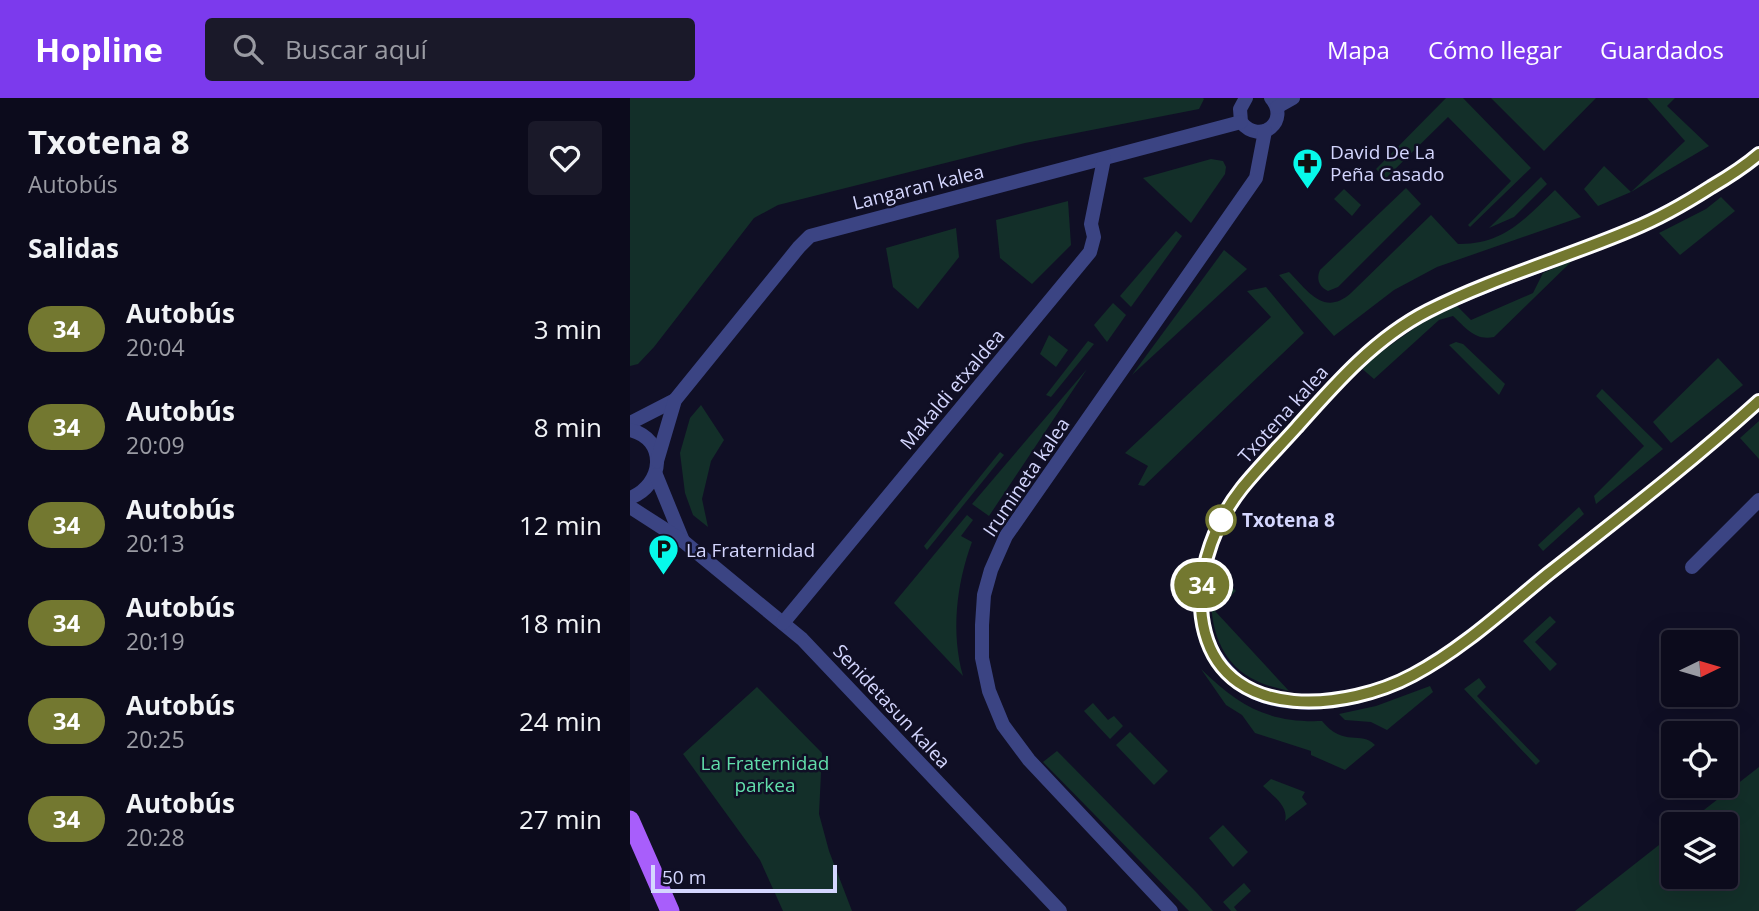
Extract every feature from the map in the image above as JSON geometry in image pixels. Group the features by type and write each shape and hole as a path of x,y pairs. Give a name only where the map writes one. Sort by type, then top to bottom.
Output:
{"main road":[{"path":"630,820 669,911"},
{"path":"630,840 669,911"}],"street":[{"path":"1274,103 1293,98"},
{"path":"1242,100 1239,115 1241,121 1251,131 1265,131"},
{"name":"Irumineta kalea","path":"1171,911 1029,760 1003,725 989,691 982,658 984,595 991,570 1006,537 1256,178 1265,131 1276,122 1274,103"},
{"name":"Langaran kalea","path":"630,423 675,400 810,236 1241,121"},
{"name":"Txotena kalea","path":"1759,154 1744,167 1691,200 1637,228 1426,312 1385,339 1349,370 1241,490 1218,524 1202,580 1200,611 1213,653 1244,685 1267,698 1325,702 1375,691 1411,676 1465,641 1668,480 1759,401"},
{"name":"Makaldi etxaldea","path":"783,623 1090,252 1094,237 1091,224 1104,159"},
{"name":"Langaran kalea","path":"657,468 675,400"},
{"name":"Senidetasun kalea","path":"630,430 647,439 654,449 657,468 682,541"},
{"path":"630,498 650,486 657,468"},
{"path":"1692,568 1759,500"},
{"name":"Senidetasun kalea","path":"630,507 682,541 802,639 1060,911"}],"green space":[{"path":"630,98 1204,99 1199,109 1025,143 778,205 754,218 654,347 638,364 630,366"},
{"path":"1446,98 1463,98 1531,168 1470,227 1468,225 1511,181 1448,117 1385,179 1376,169"},
{"path":"1491,98 1596,98 1544,151"},
{"path":"1647,98 1675,98 1667,106 1709,146 1631,192 1685,141"},
{"path":"1211,159 1223,161 1225,174 1191,223 1143,178"},
{"path":"1604,166 1631,192 1598,206 1584,189"},
{"path":"1541,177 1547,184 1514,217 1489,228"},
{"path":"1406,188 1421,204 1338,287 1328,291 1322,287 1318,280 1320,270"},
{"path":"1344,189 1361,205 1352,216 1334,199"},
{"path":"1555,190 1581,217 1437,267 1394,290 1334,336 1279,275 1289,272 1317,299 1333,303 1351,293 1431,215 1458,244 1474,243 1501,235 1512,228"},
{"path":"1721,197 1735,211 1680,255 1659,233 1706,209"},
{"path":"1068,201 1071,245 1032,284 1000,258 996,220"},
{"path":"956,228 959,257 918,309 893,287 886,248"},
{"path":"1176,231 1182,236 1131,307 1120,296"},
{"path":"1224,250 1247,269 1132,375"},
{"path":"1573,260 1494,337 1476,335 1453,316 1439,320 1374,379 1360,367 1427,319 1457,306 1471,320 1533,293 1543,273"},
{"path":"1266,287 1304,333 1144,486 1138,485 1148,466 1125,453 1271,317 1247,291"},
{"path":"1113,303 1126,315 1107,342 1094,325"},
{"path":"1049,335 1068,350 1056,367 1040,354"},
{"path":"1088,341 1094,344 1051,397 1046,395"},
{"path":"1456,342 1463,344 1505,384 1499,395 1449,345"},
{"path":"1718,358 1743,385 1671,443 1653,422"},
{"path":"1087,369 989,516 972,504"},
{"path":"1602,389 1663,449 1596,504 1594,496 1644,446 1596,396"},
{"path":"701,405 724,440 711,461 702,499 708,527 693,515 685,493 680,453 690,418"},
{"path":"1759,421 1759,459 1740,438"},
{"path":"1000,452 1004,455 927,550 924,546"},
{"path":"1579,507 1584,514 1543,551 1538,545"},
{"path":"967,515 973,520 961,536 972,542 962,575 956,626 963,676 894,603"},
{"path":"1215,569 1236,591 1215,611 1289,691 1261,683 1242,672 1222,648 1216,634 1211,602"},
{"path":"1550,616 1556,622 1535,642 1557,664 1550,671 1523,641"},
{"path":"1201,669 1228,693 1256,710 1286,719 1322,721 1338,734 1364,739 1375,745 1345,770 1311,755 1311,751 1255,733 1242,715 1226,705"},
{"path":"1479,678 1486,687 1477,696 1540,761 1536,765 1464,689"},
{"path":"1430,686 1433,692 1387,730 1371,722 1345,720 1339,714 1376,706"},
{"name":"La Fraternidad parkea","path":"757,687 822,753 819,814 829,851 852,911 783,911 760,860 683,754"},
{"path":"1093,703 1108,720 1114,716 1123,726 1110,739 1084,711"},
{"path":"1130,732 1168,771 1154,785 1116,745"},
{"path":"1057,751 1213,911 1189,911 1043,762"},
{"path":"1759,767 1759,911 1575,911 1661,843 1661,889 1738,889 1738,812 1701,812 1719,798 1738,798 1738,783"},
{"path":"1271,779 1305,792 1302,797 1307,804 1285,821 1282,806 1263,786"},
{"path":"1223,825 1248,852 1233,867 1209,838"},
{"path":"1244,883 1251,891 1234,907 1237,911 1231,911 1223,902"}],"bus line":[{"name":"34","path":"1759,154 1744,167 1691,200 1637,228 1426,312 1385,339 1349,370 1241,490 1218,524 1202,580 1200,611 1206,638 1213,653 1229,672 1244,685 1267,698 1325,702 1375,691 1411,676 1454,649 1668,480 1759,401"}],"place":[{"name":"David De La Peña Casado","path":"1307,190"},
{"name":"Txotena 8","path":"1221,520"},
{"name":"La Fraternidad","path":"663,577"}]}
